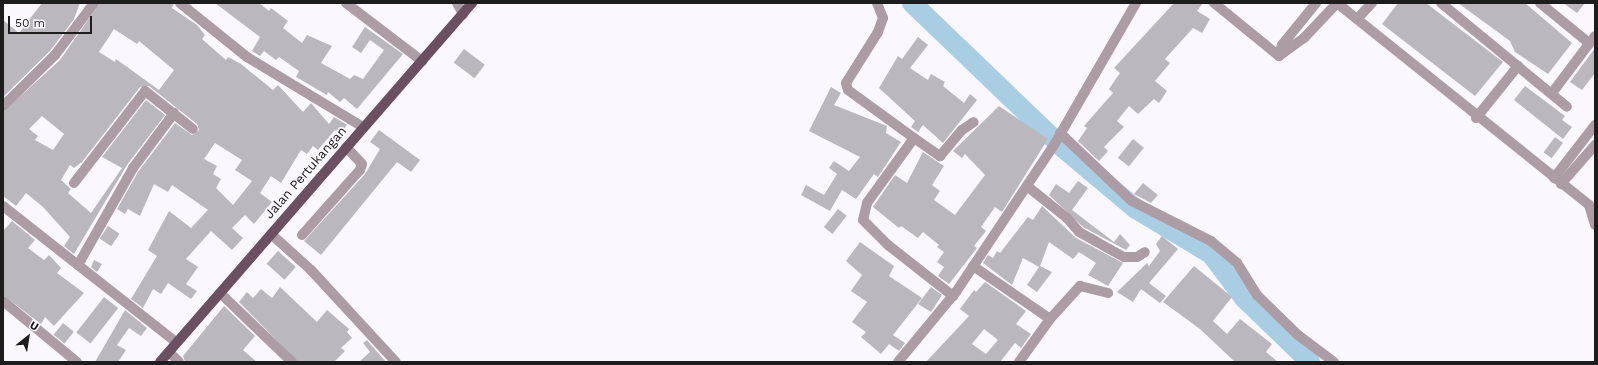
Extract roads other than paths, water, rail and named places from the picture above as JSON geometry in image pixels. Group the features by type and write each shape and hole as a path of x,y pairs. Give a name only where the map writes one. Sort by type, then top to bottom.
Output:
{"main road":[{"name":"Jalan Pertukangan","path":"160,362 472,3"}],"street":[{"path":"3,106 55,55 94,3"},
{"path":"180,3 247,57 363,127"},
{"path":"346,3 422,61"},
{"path":"457,3 463,14"},
{"path":"877,3 883,18 878,32 846,83 848,90 940,156 962,130 974,122"},
{"path":"898,362 953,296 1027,186 1057,139 1136,3"},
{"path":"1214,3 1279,56"},
{"path":"1279,56 1282,45 1316,3"},
{"path":"1279,56 1305,37 1337,3 1476,118 1589,205 1595,225"},
{"path":"1357,19 1372,3"},
{"path":"1440,3 1552,93 1567,107"},
{"path":"1540,3 1592,40 1552,93"},
{"path":"1476,118 1518,66"},
{"path":"74,183 142,92 150,91 193,129"},
{"path":"78,265 133,168 174,113"},
{"path":"1558,181 1595,125"},
{"path":"914,138 867,203 862,220 888,245 953,296"},
{"path":"1057,139 1132,201 1211,241 1237,263 1257,295 1298,335 1334,362"},
{"path":"1558,181 1595,145"},
{"path":"302,235 360,170 362,164 346,147"},
{"path":"1027,186 1067,218 1078,232 1124,257 1137,257 1146,252"},
{"path":"3,206 177,343"},
{"path":"270,234 316,275 396,362"},
{"path":"973,266 1050,319"},
{"path":"1019,362 1050,319 1080,286 1108,293"},
{"path":"220,293 292,362"},
{"path":"3,301 77,362"},
{"path":"169,352 180,362"}],"waterway":[{"path":"912,3 1062,147 1136,209 1211,254 1244,298 1310,362"}]}
